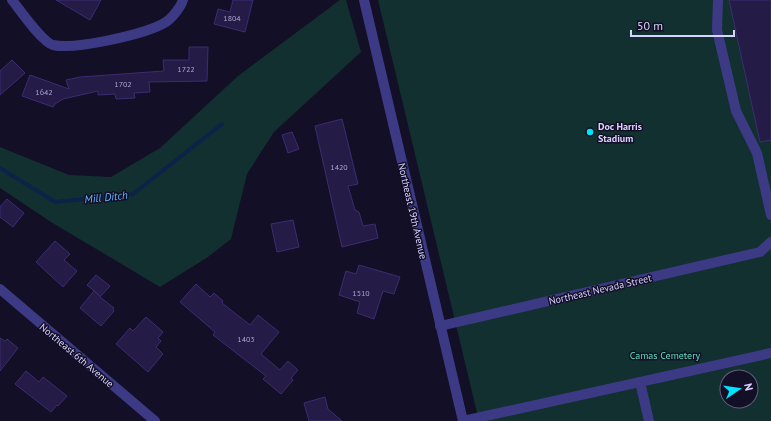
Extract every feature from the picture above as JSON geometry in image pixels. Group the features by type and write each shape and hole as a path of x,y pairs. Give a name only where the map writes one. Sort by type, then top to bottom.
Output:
{"street":[{"path":"12,0 36,31 52,45 78,46 146,30 167,21 182,4 183,0"},
{"name":"Northeast 19th Avenue","path":"364,0 463,421"},
{"path":"718,0 717,30 736,111 757,153 771,215"},
{"name":"Northeast Nevada Street","path":"440,326 760,252 771,242"},
{"name":"Northeast 6th Avenue","path":"0,289 155,421"},
{"path":"463,421 488,418 771,353"},
{"path":"640,382 649,421"}],"green space":[{"path":"340,0 346,0 361,52 274,132 247,174 231,239 208,257 160,287 51,222 0,188 0,147 69,175 111,177 160,148 238,76"},
{"name":"Doc Harris Stadium","path":"378,0 771,0 771,421 479,421"}],"building":[{"path":"56,0 101,0 90,20"},
{"path":"233,0 253,0 245,32 214,24 218,9 230,12"},
{"path":"729,0 771,0 771,140 760,142"},
{"path":"189,47 208,47 207,81 149,82 150,92 134,93 135,98 116,99 115,94 98,95 98,91 63,99 53,107 22,96 30,75 69,89 66,80 80,77 164,71 163,60 189,60"},
{"path":"12,60 25,73 0,95 0,71"},
{"path":"342,119 358,184 348,186 355,210 359,212 363,226 375,224 378,238 342,247 315,126"},
{"path":"292,132 299,149 288,153 282,135"},
{"path":"7,199 24,213 13,227 0,217 0,207"},
{"path":"293,220 299,247 277,252 271,224"},
{"path":"55,241 70,254 64,260 77,271 63,287 36,262"},
{"path":"359,265 400,277 394,294 383,291 374,319 357,313 360,302 339,295 346,271 356,274"},
{"path":"96,275 110,286 100,297 114,308 114,311 101,326 80,308 94,291 100,296 87,285"},
{"path":"196,284 210,297 214,293 223,301 222,303 250,325 258,315 279,332 261,354 280,370 288,361 298,370 291,378 293,380 281,394 263,379 266,376 213,335 215,332 180,302"},
{"path":"146,317 163,332 158,338 161,341 156,347 163,354 148,372 116,344 130,328 133,331"},
{"path":"0,338 5,341 7,339 18,348 0,371"},
{"path":"26,371 39,382 43,377 67,396 51,412 15,384"},
{"path":"325,397 328,409 342,421 309,421 304,403"}],"waterway":[{"name":"Mill Ditch","path":"0,168 55,202 133,194 222,124"}],"place":[{"name":"Doc Harris Stadium","path":"590,132"}],"park label":[{"name":"Camas Cemetery","path":"665,355"}]}
